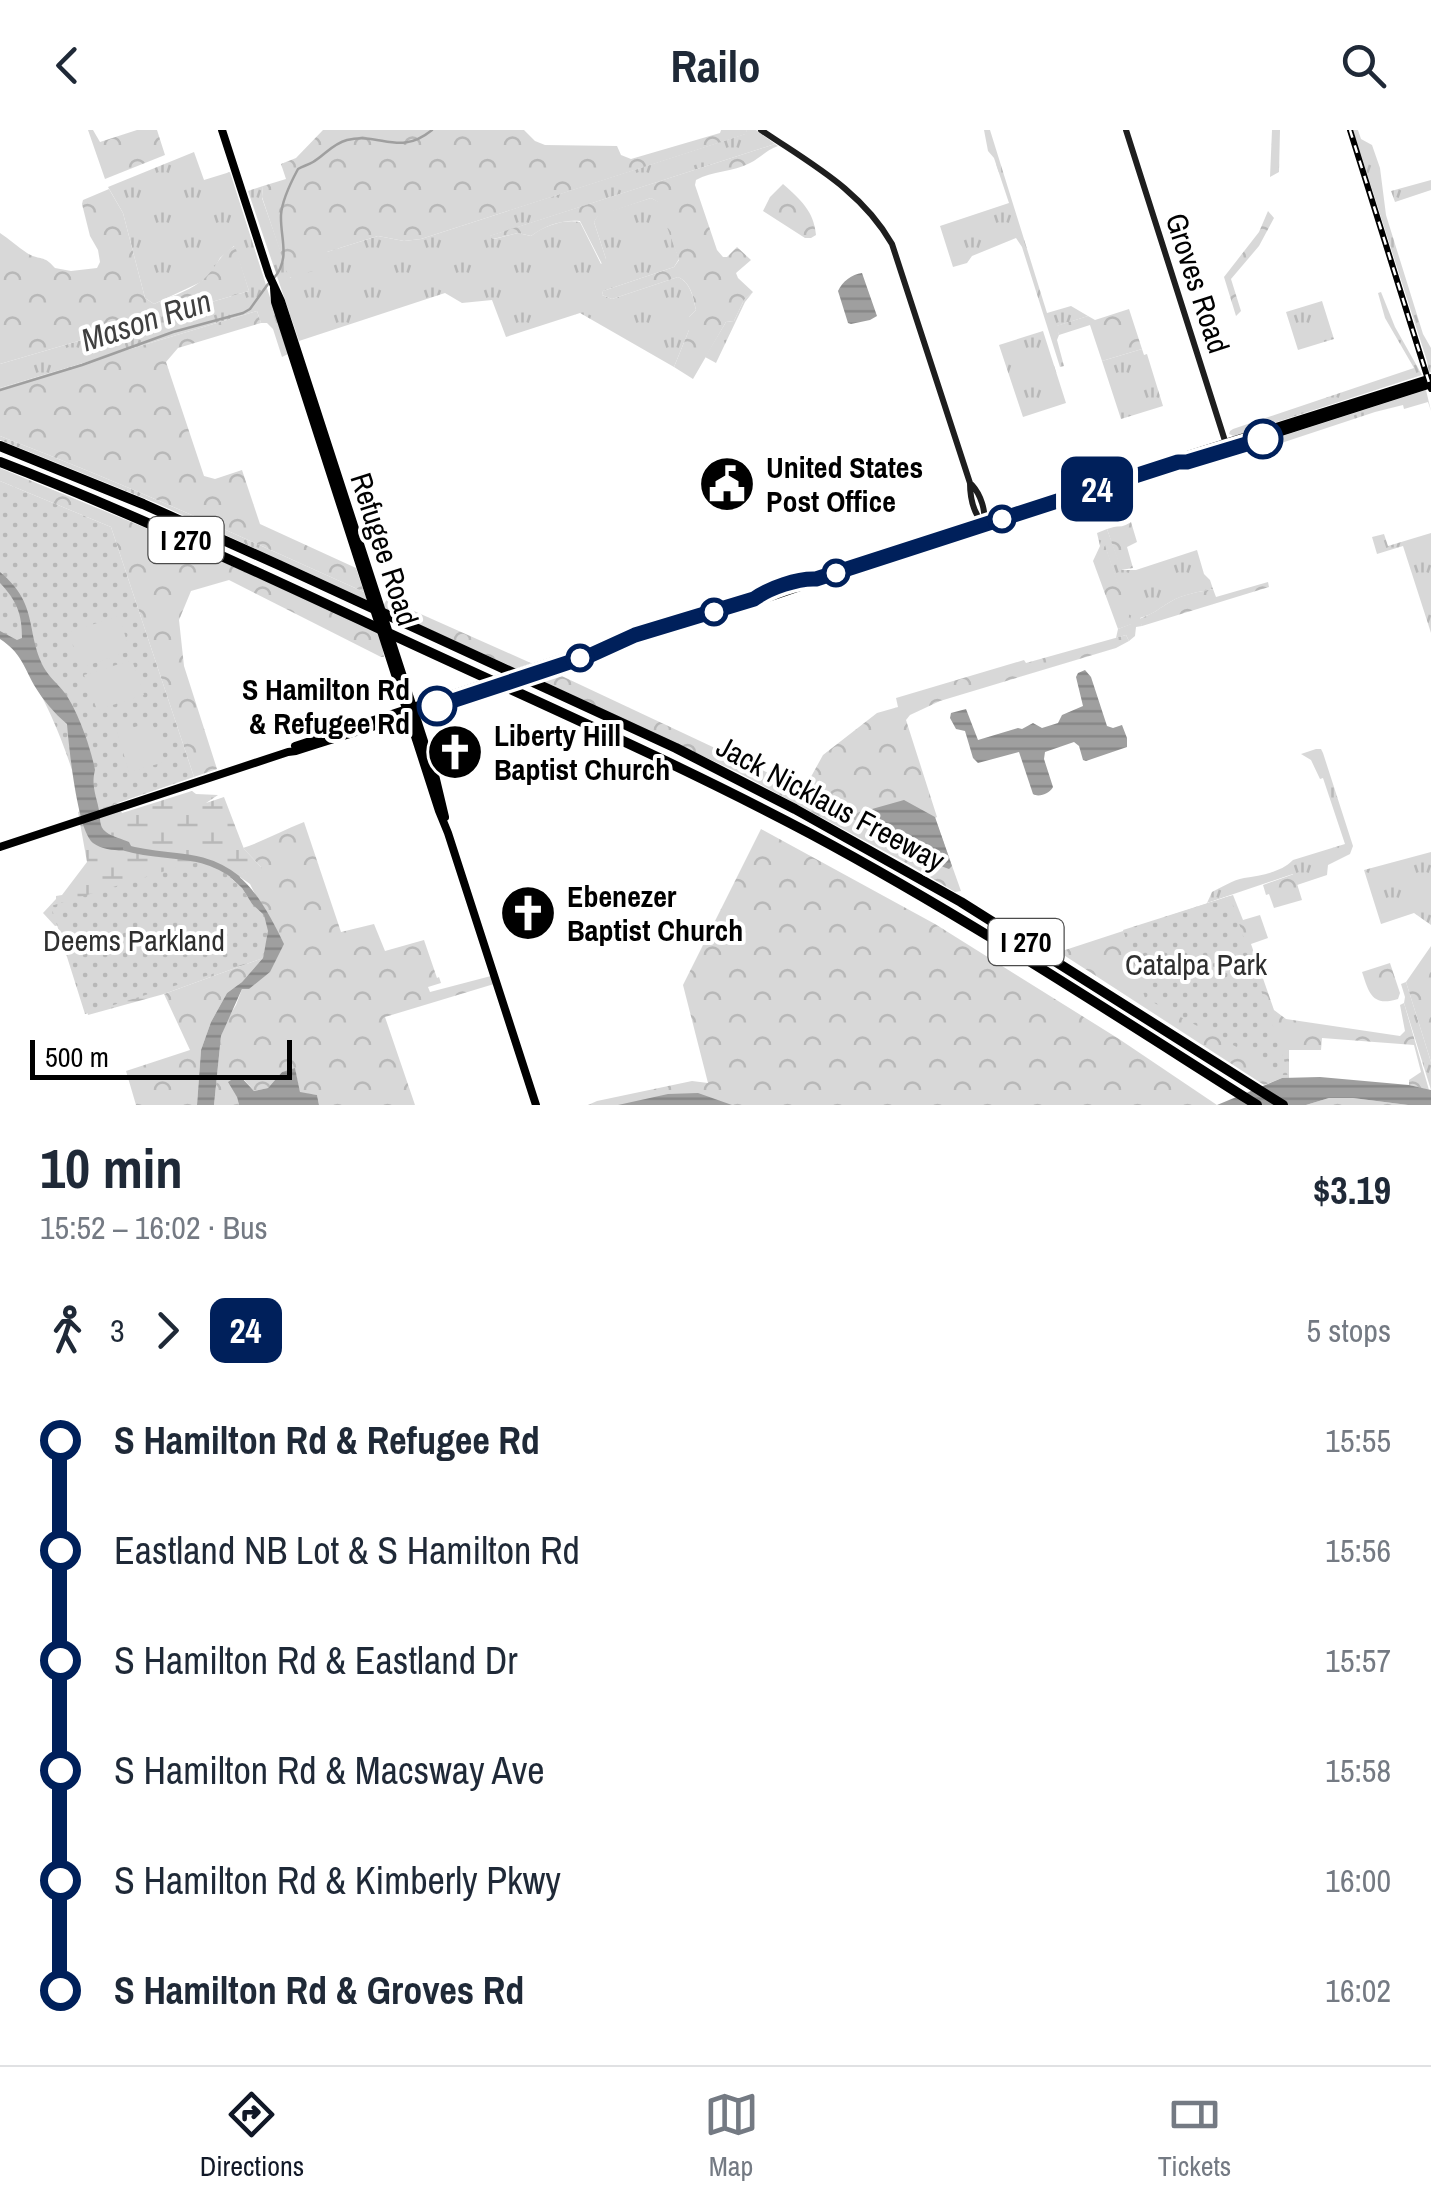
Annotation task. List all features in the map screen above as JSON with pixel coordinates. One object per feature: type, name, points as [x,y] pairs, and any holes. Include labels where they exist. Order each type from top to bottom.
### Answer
[{"type":"highway","name":"Jack Nicklaus Freeway","points":[[0,446],[143,504],[362,603],[676,748],[796,809],[1024,940],[1283,1105]]},
{"type":"highway","name":"Jack Nicklaus Freeway","points":[[0,462],[156,526],[714,784],[864,863],[998,941],[1257,1105]]},
{"type":"main road","name":"Refugee Road","points":[[222,130],[410,711],[435,775],[446,827],[536,1105]]},
{"type":"main road","name":"Refugee Road","points":[[272,284],[311,393],[410,711]]},
{"type":"main road","points":[[0,846],[288,752],[294,746],[591,655],[754,599],[778,595],[813,580],[1178,462],[1184,456],[1431,381]]},
{"type":"main road","points":[[311,393],[324,402]]},
{"type":"street","points":[[760,130],[842,186],[878,220],[898,258],[970,483],[978,491],[986,516],[984,525]]},
{"type":"street","name":"Groves Road","points":[[1126,130],[1226,446]]},
{"type":"green space","points":[[88,130],[93,130],[100,142],[137,130],[157,130],[165,155],[105,179]]},
{"type":"green space","points":[[323,130],[524,130],[545,145],[617,146],[621,155],[631,159],[721,130],[747,130],[746,134],[421,239],[404,241],[378,236],[327,252],[330,266],[289,278],[262,197],[263,186],[286,179],[281,164],[296,158]]},
{"type":"green space","points":[[747,130],[756,130],[775,144],[490,236],[531,236],[554,224],[580,222],[601,264],[606,259],[594,222],[598,215],[651,198],[659,202],[679,259],[674,267],[603,291],[602,295],[612,299],[678,277],[686,283],[696,310],[689,317],[689,330],[674,367],[580,313],[506,337],[492,300],[462,303],[445,293],[299,341],[248,191],[263,186],[262,198],[290,278],[327,252],[378,236],[404,241],[421,239],[745,134]]},
{"type":"green space","points":[[984,130],[990,130],[1047,313],[1071,306],[1088,316],[1057,326],[1064,366],[1060,367],[1016,238],[953,267],[940,226],[1009,203],[988,151]]},
{"type":"green space","points":[[1272,130],[1280,130],[1279,172],[1270,177]]},
{"type":"green space","points":[[1353,130],[1358,130],[1361,139],[1372,145],[1380,168],[1386,215],[1423,334],[1431,348],[1429,373],[1427,361]]},
{"type":"green space","points":[[778,146],[750,163],[696,180],[717,250],[727,257],[737,247],[751,260],[736,273],[753,292],[744,300],[734,321],[726,322],[693,379],[674,367],[689,330],[689,317],[696,310],[686,283],[678,277],[612,299],[602,295],[603,291],[674,267],[679,260],[658,202],[651,198],[598,216],[594,222],[606,267],[580,221],[554,224],[531,236],[489,236]]},
{"type":"green space","points":[[194,152],[204,180],[230,172],[288,354],[282,357],[273,329],[261,323],[257,311],[0,388],[0,364],[249,291],[234,246],[201,282],[154,304],[145,298],[123,213],[108,187]]},
{"type":"green space","points":[[1431,180],[1431,190],[1395,202],[1391,191]]},
{"type":"green space","points":[[783,184],[809,212],[816,235],[811,238],[763,211]]},
{"type":"green space","points":[[109,189],[123,213],[145,298],[154,304],[195,286],[235,246],[249,291],[0,364],[0,233],[55,268],[97,268],[98,250],[82,204],[83,200]]},
{"type":"green space","points":[[1268,211],[1274,218],[1259,246],[1231,279],[1241,311],[1236,316],[1224,277],[1259,232]]},
{"type":"green space","points":[[753,292],[716,363],[705,357],[726,322],[734,321],[744,300]]},
{"type":"green space","points":[[1381,292],[1422,375],[1234,436],[1229,434],[1233,429],[1414,368],[1385,318],[1378,293]]},
{"type":"green space","points":[[1322,301],[1334,339],[1298,350],[1286,312]]},
{"type":"green space","points":[[1129,309],[1142,349],[1102,361],[1090,325],[1059,335],[1056,326],[1088,316],[1095,320]]},
{"type":"green space","points":[[257,311],[261,323],[178,348],[166,362],[204,476],[215,479],[242,470],[260,524],[356,568],[364,592],[0,436],[0,388]]},
{"type":"green space","points":[[1043,331],[1066,403],[1023,417],[999,345]]},
{"type":"green space","points":[[1142,349],[1163,406],[1121,419],[1102,361]]},
{"type":"green space","points":[[1426,390],[1431,411],[1428,402],[1404,409],[1403,405],[1237,455],[1239,450]]},
{"type":"green space","points":[[0,436],[274,551],[364,592],[367,600],[156,503],[0,440]]},
{"type":"green space","points":[[0,468],[170,538],[380,633],[384,657],[229,580],[191,591],[179,620],[184,666],[217,769],[194,777],[111,527],[0,481]]},
{"type":"green space","points":[[0,481],[111,527],[194,777],[85,814],[68,757],[45,702],[17,654],[0,637]]},
{"type":"green space","points":[[1131,522],[1137,542],[1127,547],[1133,568],[1121,570],[1107,529]]},
{"type":"green space","points":[[1107,529],[1122,570],[1136,570],[1197,550],[1213,589],[1180,597],[1140,618],[1142,626],[1136,627],[1135,636],[1129,641],[1126,635],[1116,638],[1118,629],[1131,624],[1105,546],[1100,546],[1097,533]]},
{"type":"green space","points":[[1431,533],[1431,633],[1403,546],[1377,554],[1372,537],[1384,534],[1388,546]]},
{"type":"green space","points":[[1105,545],[1132,624],[1118,629],[1093,561],[1100,546]]},
{"type":"green space","points":[[1268,582],[1269,587],[1142,626],[1139,619],[1185,595],[1213,589],[1216,597]]},
{"type":"green space","points":[[387,599],[533,664],[517,669],[382,608]]},
{"type":"green space","points":[[119,616],[130,651],[80,668],[69,632]]},
{"type":"green space","points":[[1126,635],[1129,641],[1116,648],[940,701],[906,720],[961,891],[955,892],[739,773],[534,677],[551,671],[798,787],[807,784],[823,755],[877,713],[898,707],[896,698]]},
{"type":"green space","points":[[132,660],[144,695],[97,710],[84,675]]},
{"type":"green space","points":[[152,722],[165,762],[129,772],[117,732]]},
{"type":"green space","points":[[1316,749],[1323,753],[1353,846],[1350,854],[1328,865],[1327,875],[1297,885],[1293,874],[1207,903],[1212,892],[1232,882],[1270,873],[1293,860],[1345,844],[1323,778],[1320,779],[1311,760],[1301,754]]},
{"type":"green space","name":"Deems Parkland","points":[[192,791],[218,795],[206,803],[224,797],[244,849],[262,868],[231,877],[263,958],[164,994],[88,1015],[62,925],[55,926],[43,913],[87,862],[78,812],[116,800],[122,813]]},
{"type":"green space","points":[[304,822],[341,932],[374,924],[385,951],[424,940],[441,983],[428,987],[430,992],[491,976],[494,984],[385,1017],[415,1105],[319,1105],[317,1095],[300,1093],[295,1069],[282,1072],[268,1088],[254,1091],[240,1075],[239,1105],[214,1105],[221,1036],[227,1020],[242,989],[270,972],[257,898],[250,884],[237,875],[261,867],[243,848]]},
{"type":"green space","points":[[761,829],[935,924],[1217,1105],[588,1105],[692,1081],[708,1083],[683,985]]},
{"type":"green space","points":[[1431,852],[1431,925],[1414,913],[1381,924],[1364,870]]},
{"type":"green space","name":"Deems Parkland","points":[[204,862],[225,873],[266,914],[268,931],[263,958],[85,1014],[51,906]]},
{"type":"green space","points":[[1294,874],[1302,900],[1274,908],[1263,885]]},
{"type":"green space","name":"Catalpa Park","points":[[1233,895],[1243,920],[1260,915],[1268,938],[1251,944],[1274,1010],[1286,1019],[1400,1036],[1405,1031],[1400,1005],[1404,1003],[1429,1090],[1409,1085],[1409,1080],[1421,1072],[1414,1045],[1322,1038],[1321,1050],[1289,1050],[1289,1078],[1264,1085],[1059,952]]},
{"type":"green space","name":"Catalpa Park","points":[[1230,896],[1289,1075],[1277,1075],[1246,1052],[1145,998],[1123,930]]},
{"type":"green space","points":[[1431,946],[1431,1062],[1406,982]]},
{"type":"green space","points":[[263,958],[227,993],[211,1022],[201,1050],[197,1105],[136,1105],[126,1071],[190,1050],[164,994]]},
{"type":"green space","points":[[1390,963],[1400,993],[1398,999],[1377,1000],[1362,972]]},
{"type":"green space","points":[[1406,982],[1431,1062],[1431,1090],[1404,1003],[1401,984]]},
{"type":"green space","points":[[1329,1098],[1353,1098],[1408,1105],[1306,1105]]},
{"type":"shaded area","points":[[862,273],[877,316],[851,324],[838,291],[848,279]]},
{"type":"shaded area","points":[[0,572],[21,597],[39,658],[67,696],[80,722],[95,770],[102,827],[108,834],[129,842],[133,850],[102,848],[87,835],[75,787],[67,724],[41,696],[17,654],[0,639],[0,631],[17,640],[22,638],[17,608],[0,583]]},
{"type":"shaded area","points":[[1085,670],[1091,677],[1107,726],[1122,725],[1127,747],[1086,761],[1074,742],[1045,752],[1053,787],[1044,794],[1033,794],[1019,752],[978,763],[965,731],[956,729],[950,718],[951,713],[966,709],[978,740],[1033,723],[1042,728],[1058,723],[1062,715],[1083,706],[1076,677]]},
{"type":"shaded area","points":[[904,800],[935,817],[952,866],[949,869],[912,842],[886,832],[877,822],[872,809]]},
{"type":"shaded area","points":[[237,875],[258,897],[284,944],[270,972],[249,989],[242,989],[221,1036],[214,1105],[197,1105],[201,1050],[211,1022],[227,993],[263,958],[268,931],[264,915],[230,877]]},
{"type":"shaded area","points":[[295,1068],[300,1092],[317,1095],[319,1105],[239,1105],[228,1082],[239,1075],[254,1091],[268,1088],[282,1072]]},
{"type":"shaded area","points":[[1320,1077],[1431,1090],[1431,1105],[1329,1098],[1306,1105],[1217,1105],[1282,1078]]},
{"type":"shaded area","points":[[698,1093],[732,1105],[618,1105],[668,1094]]},
{"type":"waterway","name":"Mason Run","points":[[274,278],[283,255],[282,209],[298,169],[347,140],[410,142],[432,130]]},
{"type":"waterway","name":"Mason Run","points":[[0,390],[173,332],[243,313],[268,284]]},
{"type":"waterway","points":[[126,848],[196,859],[237,878]]},
{"type":"railway","points":[[1350,130],[1431,389]]},
{"type":"bus line","name":"24","points":[[437,706],[807,578],[813,580],[1178,462],[1263,439]]},
{"type":"place","name":"United States Post Office","points":[[727,484]]},
{"type":"place","name":"S Hamilton Rd & Refugee Rd","points":[[437,706]]},
{"type":"place","name":"Liberty Hill Baptist Church","points":[[455,752]]},
{"type":"place","name":"Ebenezer Baptist Church","points":[[528,913]]}]
